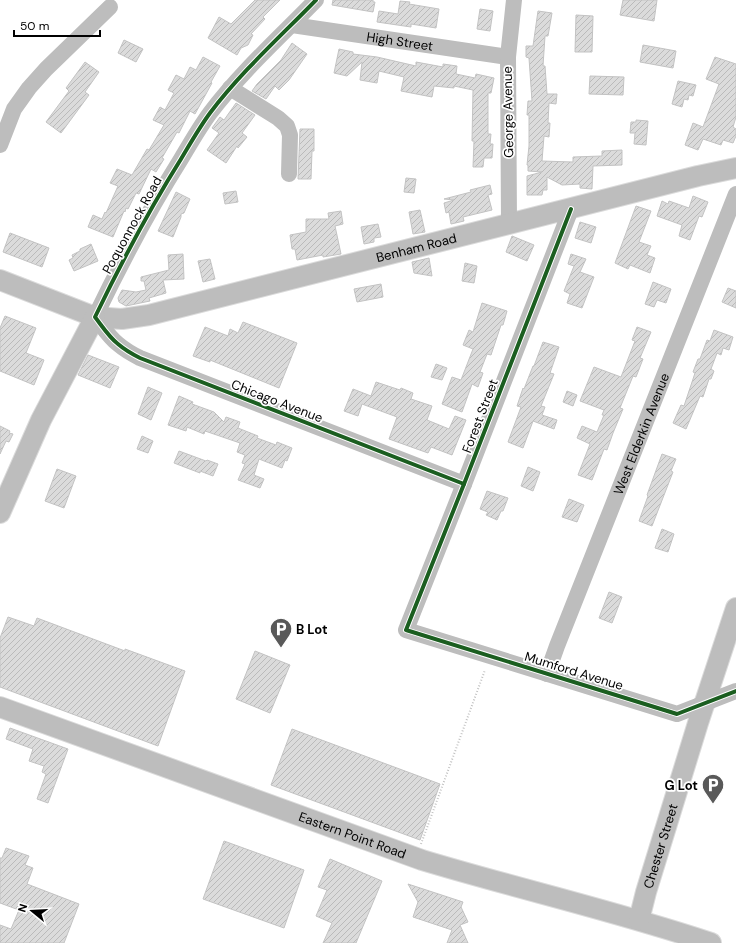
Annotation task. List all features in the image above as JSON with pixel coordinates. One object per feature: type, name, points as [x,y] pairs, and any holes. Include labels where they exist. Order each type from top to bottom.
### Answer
[{"type":"main road","name":"Benham Road","points":[[0,280],[95,317],[122,319],[149,315],[698,176],[736,168]]},
{"type":"main road","name":"Poquonnock Road","points":[[0,512],[4,492],[95,317]]},
{"type":"main road","name":"Chester Street","points":[[639,920],[646,892],[736,608]]},
{"type":"main road","name":"Eastern Point Road","points":[[0,707],[422,860],[639,920],[711,943]]},
{"type":"street","name":"Poquonnock Road","points":[[95,317],[157,198],[209,114],[250,66],[316,0]]},
{"type":"street","name":"George Avenue","points":[[509,224],[508,57],[514,0]]},
{"type":"street","points":[[0,145],[14,109],[29,88],[46,69],[110,7]]},
{"type":"street","name":"High Street","points":[[292,25],[508,57]]},
{"type":"street","points":[[230,88],[278,118],[287,126],[290,135],[289,174]]},
{"type":"street","name":"West Elderkin Avenue","points":[[547,674],[736,194]]},
{"type":"street","name":"Forest Street","points":[[406,630],[571,209]]},
{"type":"street","name":"Chicago Avenue","points":[[95,317],[118,345],[140,358],[464,484]]},
{"type":"street","name":"Mumford Avenue","points":[[406,630],[677,714],[736,692]]},
{"type":"path","points":[[421,845],[485,670]]},
{"type":"building","points":[[255,0],[280,0],[263,17],[265,19],[251,34],[253,35],[248,45],[241,48],[237,55],[208,38],[219,17],[231,24]]},
{"type":"building","points":[[333,0],[373,0],[373,2],[375,2],[373,12],[332,5]]},
{"type":"building","points":[[623,0],[657,0],[654,21],[620,15]]},
{"type":"building","points":[[400,1],[439,9],[436,28],[411,24],[411,27],[377,22],[379,11],[398,14]]},
{"type":"building","points":[[480,9],[493,11],[490,31],[477,29]]},
{"type":"building","points":[[538,11],[552,13],[548,36],[545,36],[543,66],[545,66],[547,94],[557,94],[556,104],[549,103],[549,137],[544,136],[542,161],[573,162],[573,157],[602,156],[602,151],[622,150],[622,165],[593,166],[592,189],[580,188],[580,184],[562,185],[547,177],[547,190],[543,190],[542,195],[527,195],[527,176],[542,172],[528,171],[527,165],[529,146],[529,115],[527,115],[528,101],[532,101],[529,58],[526,57],[526,46],[533,46]]},
{"type":"building","points":[[576,15],[593,16],[592,52],[575,52]]},
{"type":"building","points":[[124,40],[143,49],[136,62],[118,53]]},
{"type":"building","points":[[292,43],[307,54],[289,80],[279,90],[275,86],[266,99],[252,91],[281,60]]},
{"type":"building","points":[[643,45],[676,51],[673,68],[640,62]]},
{"type":"building","points":[[339,49],[353,52],[353,54],[377,57],[416,66],[416,62],[443,67],[443,64],[457,66],[456,74],[475,78],[476,74],[494,78],[491,93],[488,93],[488,134],[491,134],[490,144],[493,144],[492,158],[484,158],[483,167],[473,167],[473,90],[454,86],[454,88],[434,86],[432,97],[401,91],[404,77],[379,71],[377,83],[360,80],[362,62],[347,76],[334,73]]},
{"type":"building","points":[[203,57],[220,66],[211,82],[212,83],[195,114],[190,111],[179,133],[177,132],[162,158],[164,159],[156,172],[151,169],[139,194],[136,193],[128,209],[126,208],[125,212],[124,211],[113,237],[88,227],[93,215],[102,219],[105,212],[106,213],[118,186],[110,183],[117,169],[132,175],[147,149],[149,150],[164,125],[153,120],[160,107],[165,110],[174,93],[168,90],[176,75],[184,79],[190,67],[196,70]]},
{"type":"building","points":[[715,57],[736,64],[736,117],[733,127],[736,129],[736,136],[733,143],[723,140],[721,145],[703,139],[698,150],[685,145],[693,123],[703,127],[719,84],[706,79]]},
{"type":"building","points":[[85,62],[99,72],[85,92],[89,95],[61,133],[46,122],[69,91],[66,88]]},
{"type":"building","points":[[590,76],[624,77],[623,95],[589,94]]},
{"type":"building","points":[[678,81],[696,85],[693,96],[689,95],[688,100],[684,99],[682,107],[672,104]]},
{"type":"building","points":[[236,103],[255,115],[242,133],[247,137],[238,148],[237,146],[226,163],[207,150],[219,133],[212,128],[220,117],[224,120]]},
{"type":"building","points":[[636,120],[648,121],[646,145],[634,144],[635,133],[630,133],[631,122],[636,122]]},
{"type":"building","points":[[300,129],[314,129],[314,151],[312,151],[311,179],[298,179]]},
{"type":"building","points":[[406,178],[416,179],[414,193],[404,192]]},
{"type":"building","points":[[490,185],[492,194],[488,195],[492,210],[463,217],[464,221],[451,224],[449,212],[446,213],[444,203],[454,200],[444,199]]},
{"type":"building","points":[[236,191],[238,202],[225,204],[223,193]]},
{"type":"building","points":[[176,192],[190,199],[184,213],[181,214],[173,237],[158,231]]},
{"type":"building","points":[[693,196],[708,202],[702,217],[699,216],[690,240],[679,236],[682,225],[657,216],[662,201],[668,204],[669,201],[689,208]]},
{"type":"building","points":[[636,206],[651,211],[639,242],[651,246],[647,255],[655,258],[650,273],[630,265],[628,269],[615,263]]},
{"type":"building","points":[[420,210],[425,232],[413,234],[409,212]]},
{"type":"building","points":[[341,211],[343,224],[335,226],[341,254],[323,257],[323,255],[297,260],[295,249],[292,249],[290,235],[306,232],[306,219],[329,219],[328,213]]},
{"type":"building","points":[[580,222],[596,227],[591,243],[575,238]]},
{"type":"building","points":[[378,224],[381,237],[374,238],[374,242],[364,244],[361,227]]},
{"type":"building","points":[[10,233],[49,248],[42,267],[3,252]]},
{"type":"building","points":[[512,236],[534,245],[527,261],[506,252]]},
{"type":"building","points":[[91,244],[98,261],[74,271],[69,260],[73,258],[72,255]]},
{"type":"building","points":[[183,254],[184,279],[163,280],[166,293],[149,298],[150,301],[126,306],[119,302],[118,298],[122,290],[136,292],[146,290],[144,281],[141,281],[141,277],[169,270],[168,255]]},
{"type":"building","points":[[571,254],[586,259],[580,272],[594,277],[582,308],[567,303],[570,294],[564,291],[574,266],[568,264]]},
{"type":"building","points":[[429,258],[432,276],[414,273],[412,262]]},
{"type":"building","points":[[210,259],[215,279],[203,282],[198,261]]},
{"type":"building","points":[[465,263],[477,266],[474,283],[462,281]]},
{"type":"building","points":[[653,282],[671,289],[666,303],[657,300],[654,307],[645,304]]},
{"type":"building","points":[[381,284],[383,297],[357,302],[354,289]]},
{"type":"building","points":[[728,288],[736,291],[736,308],[722,302]]},
{"type":"building","points":[[482,303],[507,311],[491,355],[487,354],[480,372],[483,373],[478,387],[472,384],[462,412],[442,404],[452,377],[461,380],[473,349],[463,345],[469,330],[473,332]]},
{"type":"building","points":[[5,316],[36,328],[26,353],[44,360],[34,385],[0,371],[0,328]]},
{"type":"building","points":[[243,322],[297,343],[279,388],[210,360],[210,362],[193,356],[205,327],[228,336],[230,329],[238,333]]},
{"type":"building","points":[[637,327],[651,332],[640,358],[643,359],[636,377],[633,376],[620,408],[623,409],[607,450],[604,449],[592,480],[578,475],[590,444],[577,438],[582,426],[597,432],[604,415],[602,415],[604,410],[580,401],[594,367],[621,377],[635,341],[632,340]]},
{"type":"building","points":[[714,330],[733,337],[729,350],[723,348],[721,355],[717,353],[711,369],[714,371],[711,379],[709,379],[703,397],[700,396],[686,429],[673,423],[681,405],[684,406],[698,359],[700,359],[707,340],[710,341]]},
{"type":"building","points":[[543,342],[559,347],[550,373],[554,374],[541,406],[545,407],[542,415],[557,420],[554,429],[533,421],[523,448],[508,442],[521,407],[517,406],[523,388],[524,389]]},
{"type":"building","points":[[88,355],[119,367],[110,388],[78,375]]},
{"type":"building","points":[[436,364],[447,368],[442,380],[431,377]]},
{"type":"building","points":[[376,382],[400,390],[401,388],[413,393],[411,399],[432,406],[427,420],[449,429],[455,416],[466,420],[452,455],[431,447],[428,453],[389,439],[397,417],[362,404],[358,416],[344,411],[353,389],[371,396]]},
{"type":"building","points":[[148,387],[162,393],[151,420],[138,414]]},
{"type":"building","points":[[567,391],[577,395],[573,406],[563,402]]},
{"type":"building","points":[[179,396],[193,402],[192,404],[214,412],[224,422],[226,417],[240,422],[238,428],[258,436],[257,438],[276,445],[277,442],[292,448],[287,461],[285,460],[282,468],[259,459],[254,475],[264,479],[260,488],[238,480],[245,464],[242,463],[245,455],[237,452],[240,443],[205,431],[204,434],[187,427],[186,431],[168,425]]},
{"type":"building","points":[[0,426],[10,431],[9,433],[13,434],[9,442],[6,441],[0,454]]},
{"type":"building","points":[[142,436],[153,441],[148,453],[137,449]]},
{"type":"building","points":[[179,451],[218,464],[213,476],[200,471],[200,473],[174,463]]},
{"type":"building","points":[[662,454],[676,459],[671,471],[673,472],[652,526],[639,521]]},
{"type":"building","points":[[528,467],[540,472],[533,491],[521,486]]},
{"type":"building","points":[[57,469],[76,476],[64,508],[45,501]]},
{"type":"building","points":[[487,491],[508,498],[503,511],[501,511],[497,520],[486,515],[488,512],[480,509]]},
{"type":"building","points":[[569,499],[584,505],[577,522],[562,517]]},
{"type":"building","points":[[662,529],[674,534],[668,552],[655,548]]},
{"type":"building","points":[[609,592],[622,597],[612,623],[599,618]]},
{"type":"building","points":[[8,617],[34,626],[37,618],[125,651],[125,649],[185,671],[158,746],[0,687],[0,638]]},
{"type":"building","points":[[255,651],[290,665],[270,713],[236,699]]},
{"type":"building","points":[[10,728],[68,749],[48,803],[37,799],[46,774],[42,772],[44,766],[29,761],[33,749],[6,739]]},
{"type":"building","points":[[292,729],[440,784],[420,840],[271,785]]},
{"type":"building","points":[[224,841],[304,870],[284,928],[203,899]]},
{"type":"building","points":[[6,848],[29,856],[25,865],[33,868],[27,884],[79,904],[64,943],[0,943],[0,925],[11,929],[19,910],[0,903],[0,858],[2,858]]},
{"type":"building","points":[[330,859],[382,881],[356,943],[323,943],[332,923],[316,916],[327,890],[318,887]]},
{"type":"building","points":[[408,884],[463,902],[461,907],[468,922],[460,925],[468,943],[447,943],[452,930],[413,917],[418,902]]},
{"type":"cycle path","points":[[316,0],[235,83],[206,119],[169,178],[147,217],[95,317],[115,341],[126,350],[140,358],[464,484]]},
{"type":"cycle path","points":[[571,209],[406,630],[677,714],[736,691]]},
{"type":"place","name":"B Lot","points":[[281,648]]},
{"type":"place","name":"G Lot","points":[[713,804]]}]
